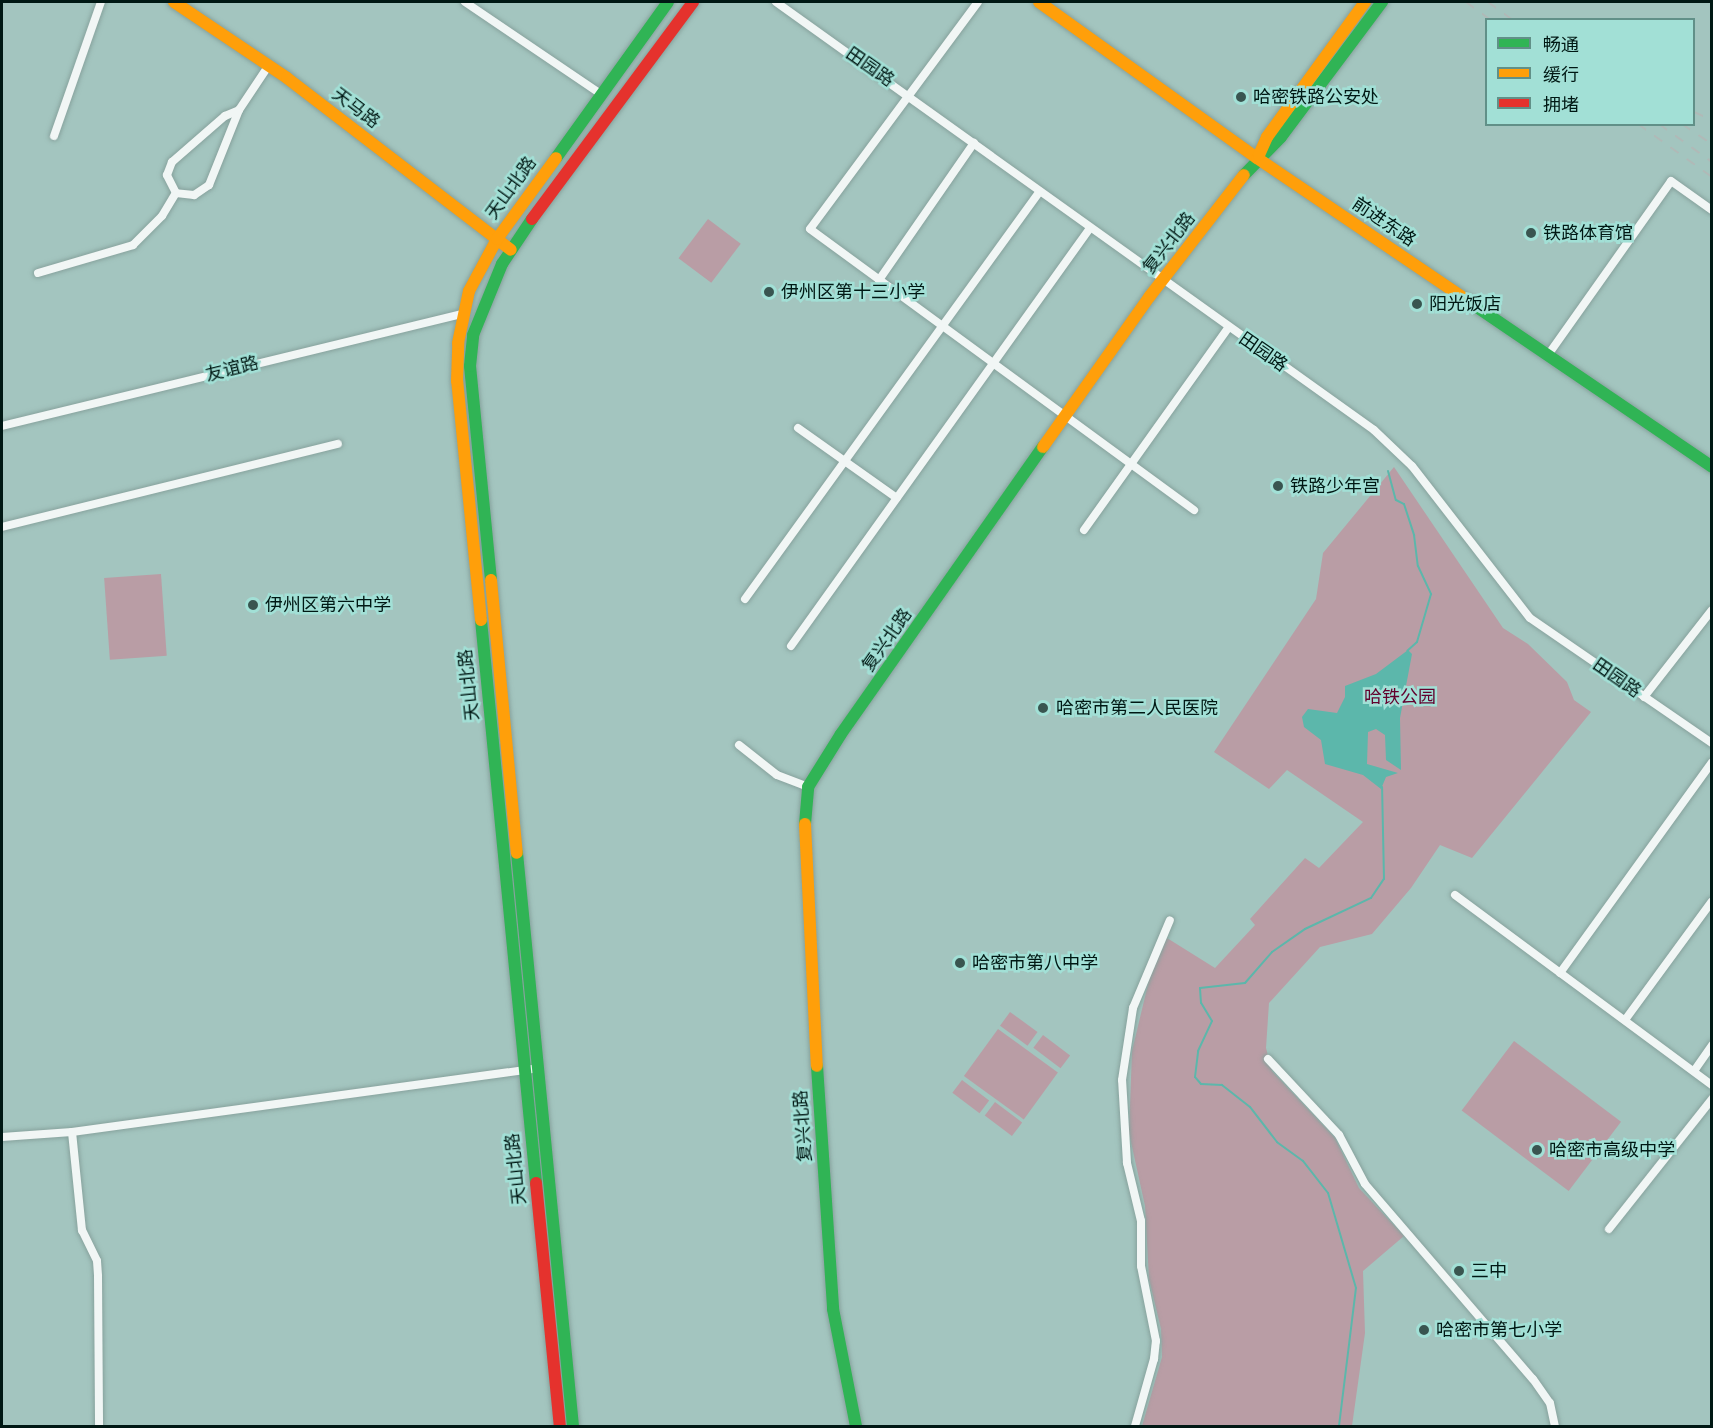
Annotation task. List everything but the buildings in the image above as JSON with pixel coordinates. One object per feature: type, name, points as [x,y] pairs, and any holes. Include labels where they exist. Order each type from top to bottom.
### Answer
[{"type":"main road","name":"天马路","points":[[174,2],[269,65],[512,250]]},
{"type":"main road","name":"天山北路","points":[[560,1426],[531,1069],[457,381],[463,314],[470,291],[497,239],[668,2]]},
{"type":"main road","points":[[573,1426],[531,1069],[470,366],[473,335],[483,303],[512,250],[558,181],[693,2]]},
{"type":"main road","name":"前进东路","points":[[1039,2],[1257,158],[1712,467]]},
{"type":"main road","points":[[1257,158],[1267,137],[1365,2]]},
{"type":"main road","name":"复兴北路","points":[[856,1426],[832,1309],[811,970],[806,814],[808,787],[842,734],[1162,281],[1257,158],[1281,137],[1382,2]]},
{"type":"street","points":[[54,136],[101,2]]},
{"type":"street","points":[[465,2],[601,94]]},
{"type":"street","name":"田园路","points":[[776,2],[908,94],[1162,281],[1384,438],[1412,466],[1530,618],[1712,743]]},
{"type":"street","points":[[978,2],[810,229],[1194,510]]},
{"type":"street","points":[[239,110],[225,116],[172,162],[168,182],[176,193],[194,195],[209,185],[239,110],[269,65]]},
{"type":"street","points":[[879,280],[974,142]]},
{"type":"street","points":[[1548,355],[1671,181],[1712,210]]},
{"type":"street","points":[[745,599],[1040,191]]},
{"type":"street","points":[[38,273],[133,245],[162,216],[176,193]]},
{"type":"street","points":[[791,646],[1090,228]]},
{"type":"street","name":"友谊路","points":[[2,426],[463,314]]},
{"type":"street","points":[[1084,530],[1228,327]]},
{"type":"street","points":[[798,428],[897,498]]},
{"type":"street","points":[[2,527],[339,444]]},
{"type":"street","points":[[1644,697],[1712,610]]},
{"type":"street","points":[[739,745],[777,775],[808,787]]},
{"type":"street","points":[[1560,973],[1712,762]]},
{"type":"street","points":[[1455,895],[1712,1085]]},
{"type":"street","points":[[1625,1020],[1712,901]]},
{"type":"street","points":[[1135,1426],[1156,1341],[1141,1266],[1141,1221],[1127,1163],[1122,1080],[1133,1008],[1170,921]]},
{"type":"street","points":[[1694,1071],[1712,1045]]},
{"type":"street","points":[[1268,1059],[1339,1135],[1365,1184],[1533,1379],[1550,1403],[1555,1426]]},
{"type":"street","points":[[2,1137],[72,1132],[531,1069]]},
{"type":"street","points":[[1609,1229],[1712,1099]]},
{"type":"street","points":[[72,1132],[71,1151],[82,1230],[97,1261],[99,1426]]},
{"type":"green space","points":[[708,219],[741,244],[711,283],[679,258]]},
{"type":"green space","name":"哈铁公园","points":[[1394,467],[1503,628],[1528,644],[1567,682],[1574,700],[1591,712],[1472,858],[1440,845],[1411,888],[1372,934],[1320,947],[1269,1003],[1266,1048],[1272,1071],[1335,1138],[1359,1188],[1404,1236],[1363,1271],[1365,1333],[1352,1426],[1142,1426],[1162,1357],[1161,1329],[1149,1279],[1145,1206],[1129,1133],[1132,1051],[1149,980],[1167,938],[1215,968],[1255,925],[1250,919],[1305,858],[1319,868],[1363,822],[1287,770],[1269,789],[1214,752],[1316,599],[1323,553]]},
{"type":"green space","points":[[161,574],[167,656],[110,660],[104,578]]},
{"type":"green space","points":[[1010,1012],[1038,1032],[1028,1046],[1000,1026]]},
{"type":"green space","points":[[998,1029],[1058,1072],[1024,1119],[964,1076]]},
{"type":"green space","points":[[1043,1035],[1070,1055],[1061,1068],[1033,1048]]},
{"type":"green space","points":[[1514,1041],[1621,1122],[1569,1191],[1462,1110]]},
{"type":"green space","points":[[962,1080],[989,1100],[980,1113],[952,1093]]},
{"type":"green space","points":[[995,1102],[1022,1122],[1012,1136],[985,1116]]},
{"type":"shaded area","points":[[1408,650],[1412,654],[1400,718],[1401,770],[1386,760],[1385,735],[1376,729],[1368,732],[1367,764],[1398,773],[1386,777],[1381,789],[1363,775],[1325,764],[1321,740],[1304,727],[1302,717],[1308,709],[1337,713],[1345,697],[1345,686],[1376,674]]},
{"type":"waterway","points":[[1388,471],[1396,500],[1404,504],[1414,535],[1418,566],[1431,594],[1417,642],[1407,651]]},
{"type":"waterway","points":[[1339,1426],[1356,1288],[1328,1193],[1303,1161],[1277,1142],[1250,1107],[1222,1085],[1201,1084],[1195,1077],[1198,1051],[1212,1021],[1201,1003],[1200,988],[1245,983],[1272,952],[1305,929],[1371,898],[1384,879],[1382,787]]},
{"type":"railway","points":[[1466,2],[1488,18]]},
{"type":"railway","points":[[1488,2],[1510,18]]},
{"type":"railway","points":[[1695,112],[1712,120]]},
{"type":"railway","points":[[1641,126],[1712,177]]},
{"type":"railway","points":[[1662,126],[1712,162]]},
{"type":"railway","points":[[1685,126],[1712,144]]},
{"type":"traffic: fast","points":[[556,158],[668,2]]},
{"type":"traffic: fast","points":[[1244,175],[1281,137],[1382,2]]},
{"type":"traffic: fast","points":[[491,580],[470,366],[473,335],[502,264],[532,219]]},
{"type":"traffic: fast","points":[[1468,301],[1712,467]]},
{"type":"traffic: fast","points":[[805,824],[808,787],[841,734],[1043,447]]},
{"type":"traffic: fast","points":[[481,620],[536,1183]]},
{"type":"traffic: fast","points":[[517,853],[573,1426]]},
{"type":"traffic: fast","points":[[817,1066],[833,1309],[856,1426]]},
{"type":"traffic: slow","points":[[174,2],[287,78],[511,250]]},
{"type":"traffic: slow","points":[[1039,2],[1257,158],[1468,301]]},
{"type":"traffic: slow","points":[[1259,155],[1267,137],[1365,2]]},
{"type":"traffic: slow","points":[[481,620],[457,381],[458,343],[469,291],[497,239],[556,158]]},
{"type":"traffic: slow","points":[[1043,447],[1150,296],[1244,175]]},
{"type":"traffic: slow","points":[[491,580],[517,853]]},
{"type":"traffic: slow","points":[[805,824],[817,1066]]},
{"type":"traffic: jam","points":[[532,219],[693,2]]},
{"type":"traffic: jam","points":[[536,1183],[560,1426]]},
{"type":"place","name":"哈密铁路公安处","points":[[1241,97]]},
{"type":"place","name":"铁路体育馆","points":[[1531,233]]},
{"type":"place","name":"伊州区第十三小学","points":[[769,292]]},
{"type":"place","name":"阳光饭店","points":[[1417,304]]},
{"type":"place","name":"铁路少年宫","points":[[1278,486]]},
{"type":"place","name":"伊州区第六中学","points":[[253,605]]},
{"type":"place","name":"哈密市第二人民医院","points":[[1043,708]]},
{"type":"place","name":"哈密市第八中学","points":[[960,963]]},
{"type":"place","name":"哈密市高级中学","points":[[1537,1150]]},
{"type":"place","name":"三中","points":[[1459,1271]]},
{"type":"place","name":"哈密市第七小学","points":[[1424,1330]]}]
